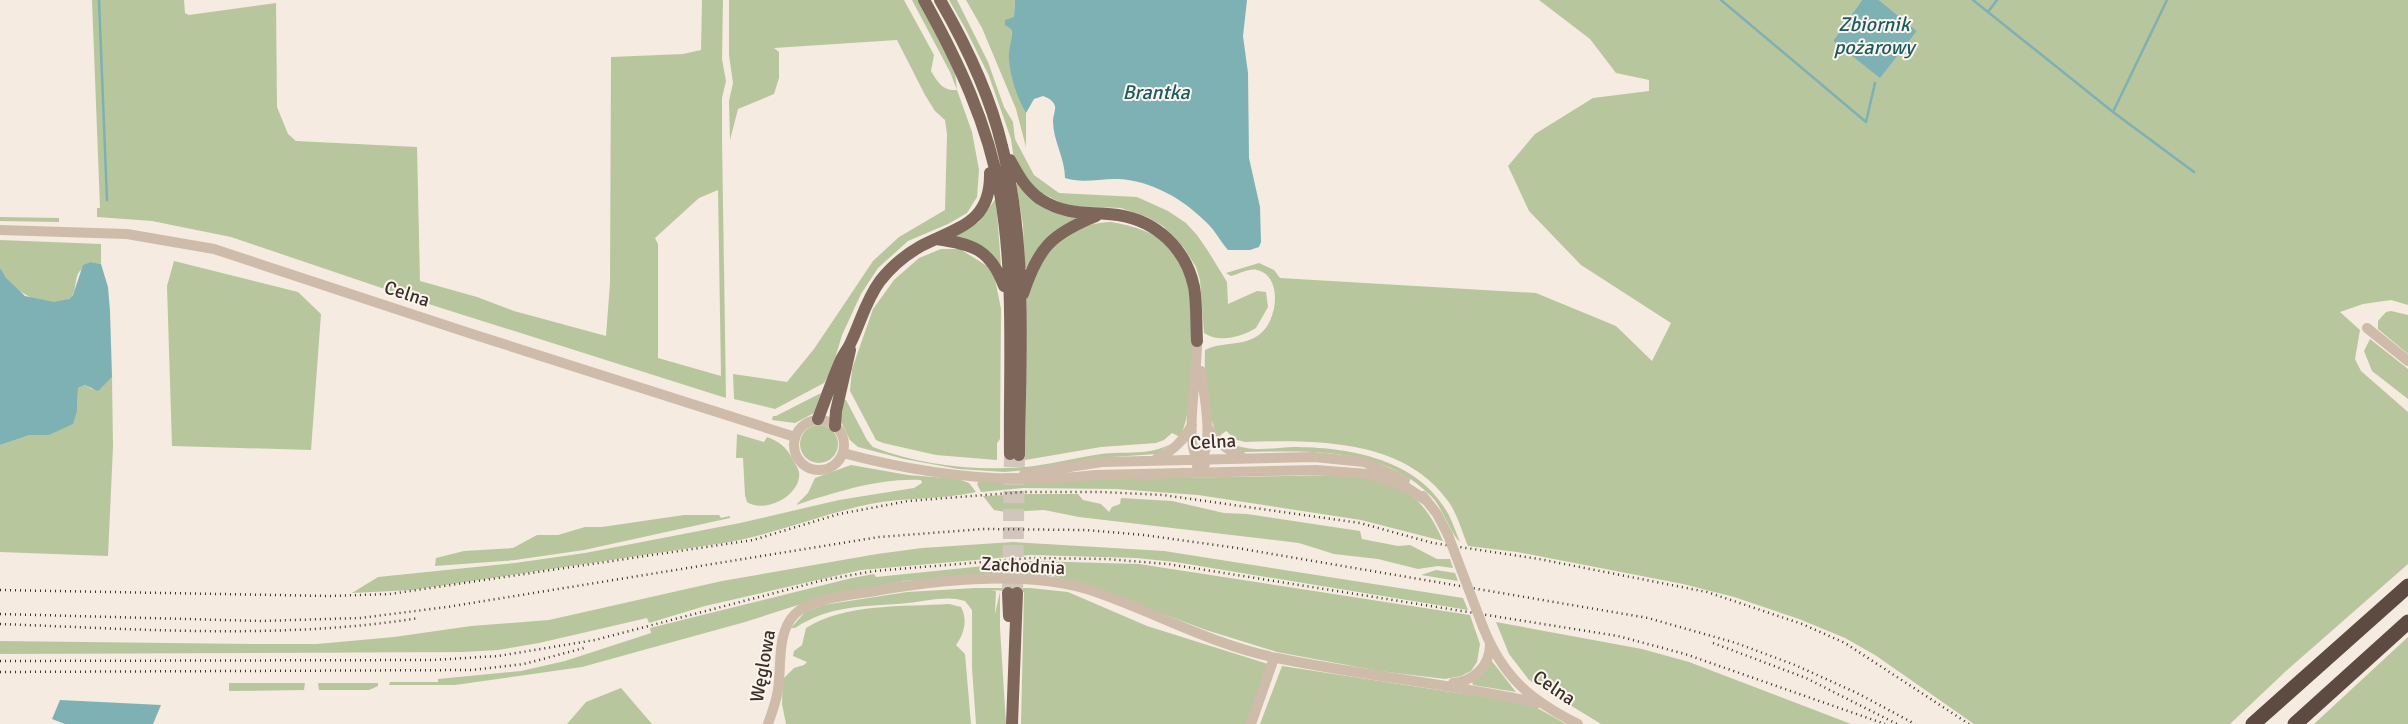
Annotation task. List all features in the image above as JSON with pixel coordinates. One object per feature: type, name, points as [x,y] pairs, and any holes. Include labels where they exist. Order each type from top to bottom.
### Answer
[{"type":"highway","points":[[2253,724],[2408,586]]},
{"type":"highway","points":[[2294,724],[2408,622]]},
{"type":"main road","points":[[924,0],[950,47],[970,91],[989,145],[1000,193],[1015,301]]},
{"type":"main road","points":[[940,0],[959,32],[973,63],[1002,144],[1015,211],[1014,454]]},
{"type":"main road","points":[[1002,144],[1023,182],[1040,198],[1056,207],[1098,215],[1116,215],[1137,220],[1153,227],[1174,246],[1185,261],[1194,288],[1197,345]]},
{"type":"main road","points":[[818,419],[840,360],[851,342],[863,309],[884,276],[908,254],[962,227],[983,209],[991,188],[989,145]]},
{"type":"main road","points":[[1015,301],[1032,268],[1053,239],[1069,227],[1098,215]]},
{"type":"main road","points":[[936,239],[971,245],[991,260],[1015,301]]},
{"type":"main road","points":[[836,426],[836,411],[848,363],[851,342]]},
{"type":"main road","points":[[1012,593],[1012,720]]},
{"type":"street","name":"Celna","points":[[0,230],[127,234],[173,240],[231,253],[469,333],[795,437]]},
{"type":"street","points":[[2367,328],[2408,361]]},
{"type":"street","points":[[1197,345],[1192,425],[1196,456],[1214,469],[1229,472]]},
{"type":"street","points":[[1178,474],[1195,467],[1201,461],[1206,448],[1208,428],[1197,345]]},
{"type":"street","points":[[818,419],[836,426],[844,441],[843,453],[830,468],[812,470],[805,467],[797,458],[793,446],[795,437],[805,423],[818,419]]},
{"type":"street","points":[[1153,460],[1168,454],[1179,444],[1192,425]]},
{"type":"street","points":[[1208,428],[1219,443],[1229,451],[1247,458]]},
{"type":"street","name":"Celna","points":[[843,453],[908,469],[989,478],[1065,479],[1096,475],[1316,470],[1368,474],[1406,487],[1427,501]]},
{"type":"street","name":"Celna","points":[[989,478],[1102,462],[1201,461],[1314,456],[1364,462],[1405,480],[1427,501],[1440,518],[1448,535],[1490,643],[1504,668],[1538,703],[1578,724]]},
{"type":"street","name":"Zachodnia","points":[[793,615],[809,605],[827,600],[916,584],[964,580],[1049,582],[1090,591],[1222,642],[1274,658],[1434,684]]},
{"type":"street","name":"Węglowa","points":[[768,724],[778,690],[780,650],[793,615]]},
{"type":"street","points":[[1434,684],[1463,682],[1474,676],[1490,655],[1490,643]]},
{"type":"street","points":[[1251,724],[1274,658]]},
{"type":"street","points":[[1434,684],[1538,703]]},
{"type":"green space","points":[[92,0],[184,0],[185,13],[189,15],[276,3],[277,107],[288,134],[296,141],[417,147],[420,281],[477,297],[514,311],[606,336],[610,283],[611,57],[683,54],[701,50],[702,0],[723,0],[722,59],[726,81],[722,98],[722,139],[726,398],[438,307],[231,237],[152,221],[97,217],[97,208],[100,208]],"holes":[[[718,190],[721,376],[658,358],[658,244],[655,238],[699,198]]]},
{"type":"green space","points":[[729,0],[904,0],[934,55],[931,71],[938,82],[944,87],[957,90],[972,132],[979,170],[977,197],[967,213],[948,224],[908,241],[878,268],[861,294],[842,335],[831,372],[824,383],[775,409],[734,399],[733,374],[787,382],[814,349],[873,261],[899,237],[945,210],[947,134],[945,120],[935,111],[925,95],[897,40],[774,48],[779,52],[779,78],[774,94],[738,109],[730,140],[729,101],[733,83],[729,55]]},
{"type":"green space","points":[[912,0],[919,0],[955,72],[957,90],[950,72]]},
{"type":"green space","points":[[949,0],[957,0],[988,62],[1004,107],[1013,122],[1015,139],[1034,175],[1059,193],[1137,197],[1168,211],[1186,223],[1197,235],[1227,282],[1228,304],[1257,291],[1266,292],[1268,307],[1256,328],[1230,338],[1216,338],[1204,333],[1200,280],[1196,267],[1184,248],[1163,226],[1147,217],[1121,208],[1068,206],[1037,191],[1014,160],[1011,139],[989,76]]},
{"type":"green space","points":[[966,0],[1015,0],[1014,18],[1005,24],[1011,29],[1012,41],[1009,52],[1019,98],[1026,113],[1026,147],[1016,109],[982,28]]},
{"type":"green space","points":[[1539,0],[1862,0],[1833,41],[1880,77],[1917,31],[1879,0],[2408,0],[2408,305],[2391,300],[2363,304],[2340,312],[2360,330],[2355,359],[2361,371],[2408,412],[2408,564],[2286,671],[2230,724],[1974,724],[1875,655],[1845,638],[1799,619],[1734,597],[1683,584],[1517,552],[1468,546],[1451,506],[1429,480],[1407,465],[1382,454],[1355,447],[1327,443],[1245,442],[1237,440],[1226,431],[1218,437],[1211,416],[1207,394],[1205,350],[1254,338],[1260,334],[1271,319],[1275,299],[1274,289],[1271,281],[1265,274],[1257,270],[1248,270],[1231,276],[1226,273],[1259,263],[1274,270],[1280,278],[1536,293],[1616,326],[1652,361],[1671,323],[1581,265],[1529,211],[1508,166],[1535,134],[1593,98],[1649,91],[1649,80],[1616,73],[1590,39]]},
{"type":"green space","points":[[1019,183],[1076,217],[1076,219],[1047,238],[1027,268],[1025,268],[1023,225],[1016,184]]},
{"type":"green space","points":[[996,198],[1001,266],[980,245],[951,237],[979,222]]},
{"type":"green space","points":[[0,217],[59,218],[59,222],[0,221]]},
{"type":"green space","points":[[1111,222],[1135,228],[1157,237],[1173,251],[1185,274],[1191,313],[1192,359],[1189,404],[1180,437],[1172,433],[1164,440],[1156,443],[1101,447],[1025,460],[1027,298],[1031,282],[1045,254],[1055,243],[1079,228]]},
{"type":"green space","points":[[0,240],[101,244],[101,264],[91,262],[79,272],[76,278],[74,293],[70,298],[61,302],[51,303],[40,301],[20,291],[4,276],[0,268]]},
{"type":"green space","points":[[941,249],[960,249],[987,266],[995,279],[1001,309],[1000,439],[997,443],[997,460],[936,455],[876,440],[850,391],[852,369],[873,309],[894,280],[919,258]]},
{"type":"green space","points":[[174,261],[298,292],[321,314],[311,450],[172,446],[167,286]]},
{"type":"green space","points":[[2391,311],[2408,315],[2408,354],[2378,329],[2378,321],[2386,312]]},
{"type":"green space","points":[[2370,339],[2408,369],[2408,399],[2372,371],[2364,351]]},
{"type":"green space","points":[[112,377],[113,447],[108,556],[0,552],[0,445],[30,435],[49,435],[77,411],[78,388],[85,385],[92,389],[102,385]]},
{"type":"green space","points":[[821,393],[814,413],[795,423],[772,420],[773,416]]},
{"type":"green space","points":[[842,399],[846,400],[867,440],[873,447],[911,459],[952,466],[1014,468],[1034,466],[1101,454],[1156,450],[1172,443],[1157,454],[1096,458],[1038,469],[1005,472],[958,469],[904,459],[858,447],[850,440],[839,418]]},
{"type":"green space","points":[[819,425],[832,431],[838,444],[832,457],[819,463],[806,457],[800,444],[806,431]]},
{"type":"green space","points":[[737,434],[764,442],[767,437],[779,443],[787,450],[799,472],[795,488],[789,495],[772,504],[763,506],[747,502],[743,458],[736,458]]},
{"type":"green space","points":[[1227,443],[1252,449],[1293,447],[1335,449],[1356,453],[1397,466],[1431,490],[1451,519],[1460,542],[1453,534],[1431,496],[1412,480],[1391,468],[1368,460],[1319,452],[1239,452]]},
{"type":"green space","points":[[851,465],[908,475],[958,479],[969,483],[976,492],[963,495],[870,504],[730,542],[412,590],[352,593],[378,577],[515,563],[585,553],[740,523],[839,500],[914,488],[922,483],[921,480],[889,481],[842,491],[796,505],[808,493],[815,478]]},
{"type":"green space","points":[[1342,475],[1383,480],[1398,486],[1415,498],[1422,506],[1434,522],[1443,541],[1361,520],[1198,495],[1116,489],[1023,488],[981,492],[977,484],[979,481]]},
{"type":"green space","points":[[1078,494],[1083,500],[1101,504],[1109,512],[1112,507],[1120,504],[1121,498],[1172,501],[1224,513],[1247,514],[1360,531],[1362,539],[1398,546],[1410,545],[1437,559],[1450,559],[1453,568],[1438,566],[1418,569],[1378,559],[1334,554],[1299,543],[1079,517],[1044,510],[1005,512],[994,510],[983,496]]},
{"type":"green space","points":[[684,515],[719,515],[721,518],[730,516],[730,518],[584,550],[515,560],[435,566],[436,558],[464,551],[513,548],[537,535],[558,535],[585,527],[602,527]]},
{"type":"green space","points":[[1013,542],[1164,551],[1463,598],[1468,610],[1175,562],[1136,558],[1031,555],[861,570],[705,606],[649,623],[647,618],[539,643],[498,650],[463,652],[0,654],[0,641],[317,644],[394,637],[471,626],[549,620],[722,581],[877,554],[922,548]]},
{"type":"green space","points":[[1032,561],[1139,564],[1470,615],[1480,644],[1477,662],[1471,671],[1461,676],[1445,679],[1379,671],[1277,652],[1206,630],[1081,583],[1052,576],[950,577],[905,581],[826,596],[745,622],[582,667],[455,685],[389,685],[390,682],[438,682],[438,679],[521,671],[565,661],[651,633],[650,628],[852,578],[874,574],[876,577]]},
{"type":"green space","points":[[1436,570],[1455,573],[1458,581],[1421,575]]},
{"type":"green space","points":[[975,588],[1030,588],[1068,592],[1147,626],[1268,664],[1246,724],[1021,724],[1024,592],[992,590],[996,591],[995,614],[1000,592],[1000,628],[1006,724],[976,724],[972,668],[972,610],[965,601],[944,598],[850,608],[822,615],[795,628],[791,628],[805,612],[823,605],[907,592]]},
{"type":"green space","points":[[949,604],[961,607],[965,622],[963,632],[956,645],[965,654],[971,724],[786,724],[782,704],[783,679],[794,668],[807,662],[793,656],[794,651],[802,645],[806,628],[838,614],[857,610],[894,606]]},
{"type":"green space","points":[[1496,622],[1642,649],[1689,662],[1851,724],[1601,724],[1529,680],[1509,654]]},
{"type":"green space","points":[[2408,637],[2408,724],[2314,724]]},
{"type":"green space","points":[[1491,660],[1516,692],[1473,685],[1472,682]]},
{"type":"green space","points":[[1282,666],[1530,704],[1566,724],[1260,724]]},
{"type":"green space","points":[[229,683],[305,683],[304,690],[229,691]]},
{"type":"green space","points":[[318,683],[378,683],[378,686],[369,690],[319,690]]},
{"type":"green space","points":[[621,688],[652,724],[567,724],[586,702]]},
{"type":"water","name":"Brantka","points":[[1015,0],[1247,0],[1243,36],[1248,73],[1249,158],[1260,207],[1261,242],[1259,247],[1250,250],[1228,250],[1212,228],[1197,214],[1177,199],[1155,187],[1131,180],[1085,181],[1065,178],[1063,163],[1055,136],[1054,104],[1043,96],[1034,99],[1026,113],[1014,84],[1009,59],[1012,32],[1005,25],[1005,20],[1014,17]]},
{"type":"water","name":"Zbiornik pożarowy","points":[[1862,0],[1879,0],[1917,31],[1880,78],[1833,41]]},
{"type":"water","points":[[91,262],[101,264],[108,287],[112,377],[98,391],[85,385],[78,388],[77,411],[73,424],[49,435],[30,435],[0,445],[0,268],[6,278],[25,296],[54,302],[69,299],[73,295],[83,265]]},
{"type":"water","points":[[60,700],[161,705],[153,724],[65,724],[52,719]]},
{"type":"waterway","points":[[99,0],[107,200]]},
{"type":"waterway","points":[[1721,0],[1866,122],[1875,83]]},
{"type":"waterway","points":[[1973,0],[2113,112],[2167,0]]},
{"type":"waterway","points":[[1988,12],[1997,0]]},
{"type":"waterway","points":[[2113,112],[2194,172]]},
{"type":"tunnel","points":[[1008,593],[1010,454]]},
{"type":"tunnel","points":[[1017,593],[1019,455]]},
{"type":"railway","points":[[0,590],[330,596],[390,594],[753,540],[839,514],[908,501],[1023,492],[1103,492],[1163,495],[1360,523],[1433,543],[1539,559],[1707,592],[1802,624],[1845,643],[1969,724]]},
{"type":"railway","points":[[0,614],[261,621],[360,618],[447,607],[879,537],[983,529],[1086,530],[1144,535],[1237,548],[1648,618],[1736,643],[1795,665],[1857,693],[1915,724]]},
{"type":"railway","points":[[0,661],[433,660],[498,656],[595,640],[824,580],[874,571],[1031,558],[1106,559],[1168,564],[1618,636],[1685,654],[1885,724]]},
{"type":"railway","points":[[0,624],[157,630],[262,631],[367,625],[419,618]]},
{"type":"railway","points":[[1713,643],[1806,678],[1897,724]]},
{"type":"railway","points":[[0,672],[472,670],[524,664],[584,648]]}]
